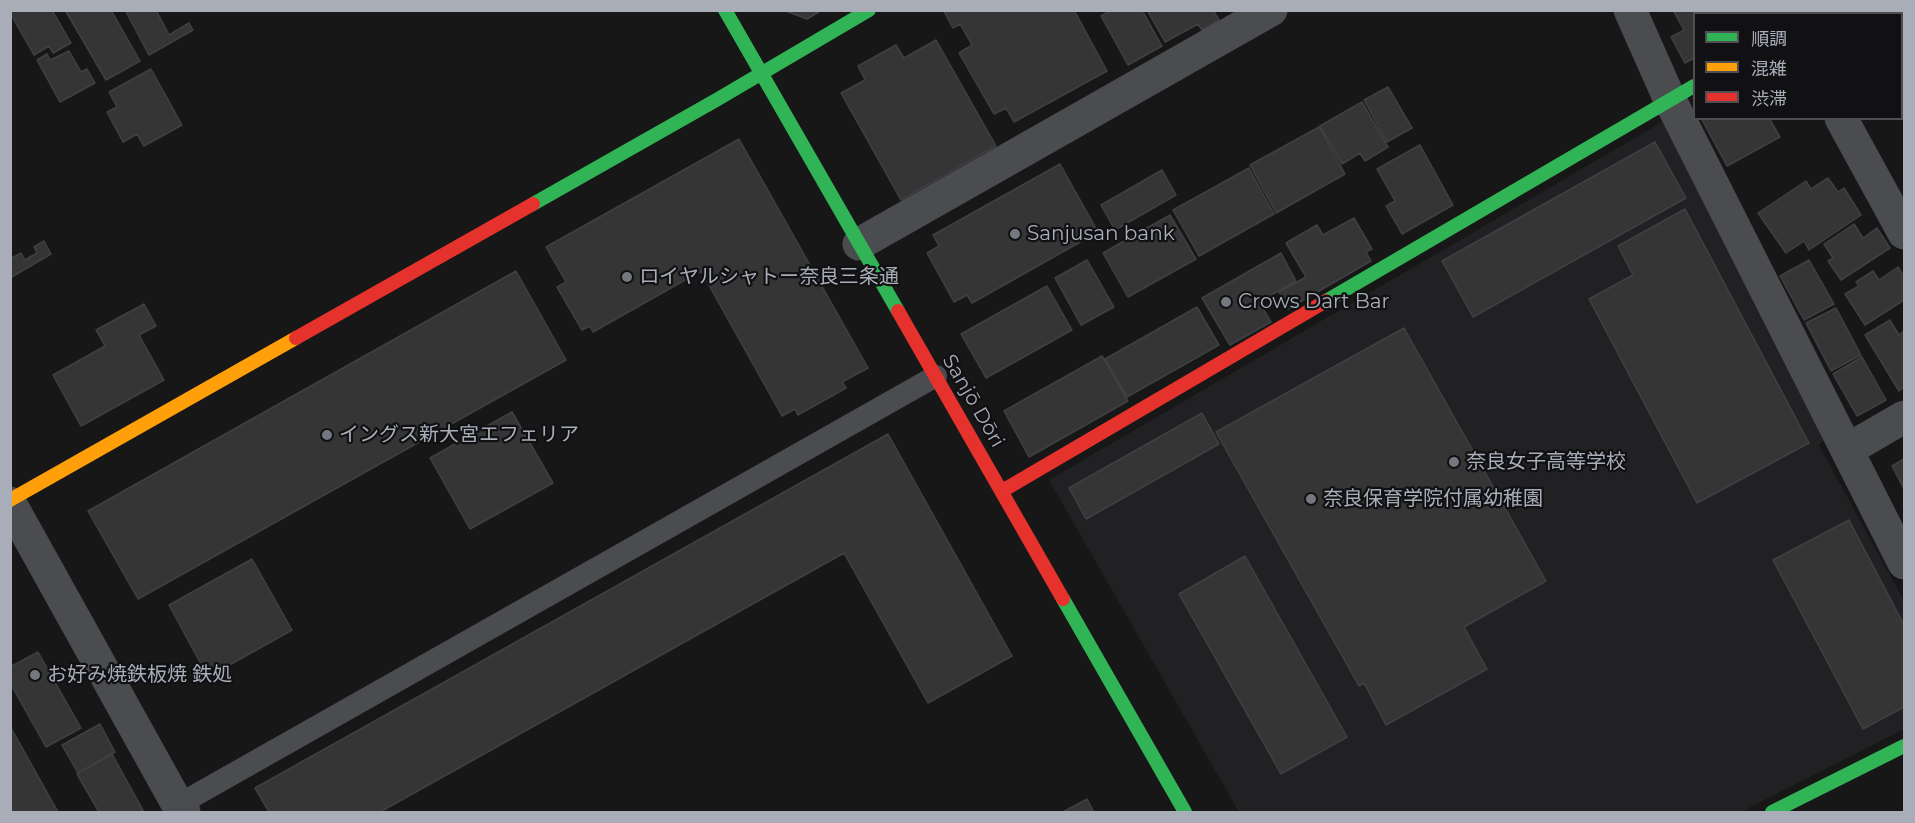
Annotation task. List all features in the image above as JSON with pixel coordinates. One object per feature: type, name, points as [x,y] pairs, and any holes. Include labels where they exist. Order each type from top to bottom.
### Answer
[{"type":"street","name":"Sanjō Dōri","points":[[725,10],[1185,813]]},
{"type":"street","points":[[181,809],[10,502],[869,10]]},
{"type":"street","points":[[859,244],[1271,10]]},
{"type":"street","points":[[1630,10],[1682,93],[1693,117]]},
{"type":"street","points":[[1002,491],[1682,93]]},
{"type":"street","points":[[1694,120],[1847,450],[1905,563]]},
{"type":"street","points":[[1842,120],[1905,233]]},
{"type":"street","points":[[1847,450],[1905,417]]},
{"type":"street","points":[[1772,813],[1812,804],[1905,746]]},
{"type":"lane","points":[[181,809],[936,376]]},
{"type":"shaded area","name":"奈良女子高等学校","points":[[1669,118],[1827,437],[1819,445],[1904,601],[1904,729],[1741,812],[1239,812],[1049,480]]},
{"type":"building","points":[[15,10],[52,10],[71,43],[53,53],[49,46],[34,55],[10,13]]},
{"type":"building","points":[[65,10],[111,10],[140,61],[106,80]]},
{"type":"building","points":[[125,10],[156,10],[169,35],[189,23],[193,30],[149,55]]},
{"type":"building","points":[[783,10],[822,10],[807,19]]},
{"type":"building","points":[[943,10],[1074,10],[1107,71],[1014,122],[1006,108],[994,114],[959,53],[972,45],[960,24],[953,28]]},
{"type":"building","points":[[1111,10],[1142,10],[1162,46],[1128,65],[1101,16]]},
{"type":"building","points":[[1147,10],[1213,10],[1219,20],[1202,30],[1198,24],[1165,42]]},
{"type":"building","points":[[1673,10],[1747,10],[1744,12],[1693,12],[1693,59],[1685,63],[1671,37],[1684,30]]},
{"type":"building","points":[[1904,10],[1904,63],[1903,12],[1898,12]]},
{"type":"building","points":[[936,40],[996,146],[901,200],[841,93],[865,80],[858,66],[896,45],[904,58]]},
{"type":"building","points":[[69,51],[81,72],[87,69],[95,83],[60,102],[37,60],[47,54],[50,60]]},
{"type":"building","points":[[151,69],[182,125],[144,146],[137,134],[123,142],[107,112],[117,107],[109,92]]},
{"type":"building","points":[[1388,87],[1412,128],[1387,142],[1364,100]]},
{"type":"building","points":[[1362,102],[1388,147],[1365,161],[1360,153],[1342,164],[1320,126]]},
{"type":"building","points":[[1702,120],[1770,120],[1780,137],[1727,166]]},
{"type":"building","points":[[1319,127],[1345,174],[1276,213],[1250,165]]},
{"type":"building","name":"ロイヤルシャトー奈良三条通","points":[[739,139],[868,368],[842,382],[846,388],[798,415],[795,409],[782,416],[701,271],[593,332],[590,326],[582,330],[557,287],[566,282],[546,247]]},
{"type":"building","points":[[1655,142],[1686,198],[1473,317],[1442,261]]},
{"type":"building","points":[[1420,145],[1453,205],[1402,234],[1386,206],[1395,201],[1377,169]]},
{"type":"building","name":"Sanjusan bank","points":[[1060,164],[1098,232],[972,303],[967,295],[954,302],[927,253],[939,246],[933,235]]},
{"type":"building","points":[[1249,168],[1274,214],[1199,256],[1173,210]]},
{"type":"building","points":[[1162,170],[1176,195],[1115,230],[1101,205]]},
{"type":"building","points":[[1828,178],[1838,192],[1844,188],[1861,215],[1809,250],[1804,241],[1786,253],[1758,213],[1806,181],[1811,189]]},
{"type":"building","points":[[1685,209],[1809,443],[1697,503],[1589,299],[1633,275],[1618,246]]},
{"type":"building","points":[[1170,215],[1196,259],[1128,297],[1103,253]]},
{"type":"building","points":[[1354,218],[1372,249],[1366,252],[1371,261],[1288,309],[1279,292],[1306,277],[1286,243],[1317,225],[1323,235]]},
{"type":"building","points":[[1854,224],[1863,238],[1877,228],[1890,248],[1841,280],[1828,261],[1833,258],[1824,244]]},
{"type":"building","points":[[44,241],[51,254],[10,278],[10,259],[21,253],[25,260],[37,253],[34,247]]},
{"type":"building","points":[[1281,253],[1296,281],[1259,302],[1271,322],[1230,345],[1202,298]]},
{"type":"building","points":[[1087,260],[1114,307],[1081,325],[1055,278]]},
{"type":"building","points":[[1809,260],[1834,304],[1804,320],[1780,276]]},
{"type":"building","points":[[1898,267],[1904,277],[1904,300],[1865,325],[1845,294],[1859,286],[1856,282],[1873,271],[1879,280]]},
{"type":"building","name":"イングス新大宮エフェリア","points":[[516,271],[566,360],[138,599],[88,511]]},
{"type":"building","points":[[1047,286],[1072,330],[986,378],[961,334]]},
{"type":"building","points":[[144,304],[156,326],[139,335],[164,380],[81,426],[53,375],[105,346],[96,330]]},
{"type":"building","points":[[1197,307],[1219,345],[1127,397],[1105,359]]},
{"type":"building","points":[[1836,308],[1861,355],[1831,371],[1806,323]]},
{"type":"building","points":[[1890,320],[1899,335],[1904,331],[1904,387],[1899,391],[1865,335]]},
{"type":"building","points":[[1404,328],[1546,581],[1464,627],[1487,669],[1386,725],[1364,683],[1359,686],[1216,432]]},
{"type":"building","points":[[1102,356],[1128,401],[1029,457],[1004,411]]},
{"type":"building","points":[[1862,357],[1886,400],[1857,416],[1833,374]]},
{"type":"building","name":"イングス新大宮エフェリア","points":[[512,412],[553,483],[470,529],[430,458]]},
{"type":"building","points":[[1202,413],[1219,444],[1086,519],[1069,488]]},
{"type":"building","points":[[888,434],[1012,656],[928,703],[844,553],[380,812],[269,812],[255,788]]},
{"type":"building","points":[[1904,459],[1904,489],[1892,466]]},
{"type":"building","points":[[1849,520],[1904,625],[1904,707],[1863,729],[1773,560]]},
{"type":"building","points":[[1245,556],[1347,737],[1281,774],[1179,594]]},
{"type":"building","points":[[252,559],[292,630],[208,677],[169,605]]},
{"type":"building","points":[[38,652],[81,728],[46,747],[10,683],[10,667]]},
{"type":"building","points":[[100,724],[115,752],[78,773],[62,745]]},
{"type":"building","points":[[10,726],[58,812],[10,812]]},
{"type":"building","points":[[112,754],[144,812],[99,812],[77,774]]},
{"type":"building","points":[[1087,799],[1094,812],[1063,812]]},
{"type":"traffic: fast","points":[[725,10],[898,311]]},
{"type":"traffic: fast","points":[[533,204],[869,10]]},
{"type":"traffic: fast","points":[[1326,301],[1693,87]]},
{"type":"traffic: fast","points":[[1063,599],[1185,812]]},
{"type":"traffic: fast","points":[[1772,812],[1904,746]]},
{"type":"traffic: slow","points":[[10,500],[296,338]]},
{"type":"traffic: jam","points":[[296,338],[533,204]]},
{"type":"traffic: jam","points":[[1002,491],[1326,301]]},
{"type":"traffic: jam","points":[[898,311],[1063,599]]},
{"type":"place","name":"Sanjusan bank","points":[[1015,234]]},
{"type":"place","name":"ロイヤルシャトー奈良三条通","points":[[627,277]]},
{"type":"place","name":"Crows Dart Bar","points":[[1226,302]]},
{"type":"place","name":"イングス新大宮エフェリア","points":[[327,435]]},
{"type":"place","name":"奈良女子高等学校","points":[[1454,462]]},
{"type":"place","name":"奈良保育学院付属幼稚園","points":[[1311,499]]},
{"type":"place","name":"お好み焼鉄板焼 鉄処","points":[[35,675]]}]
